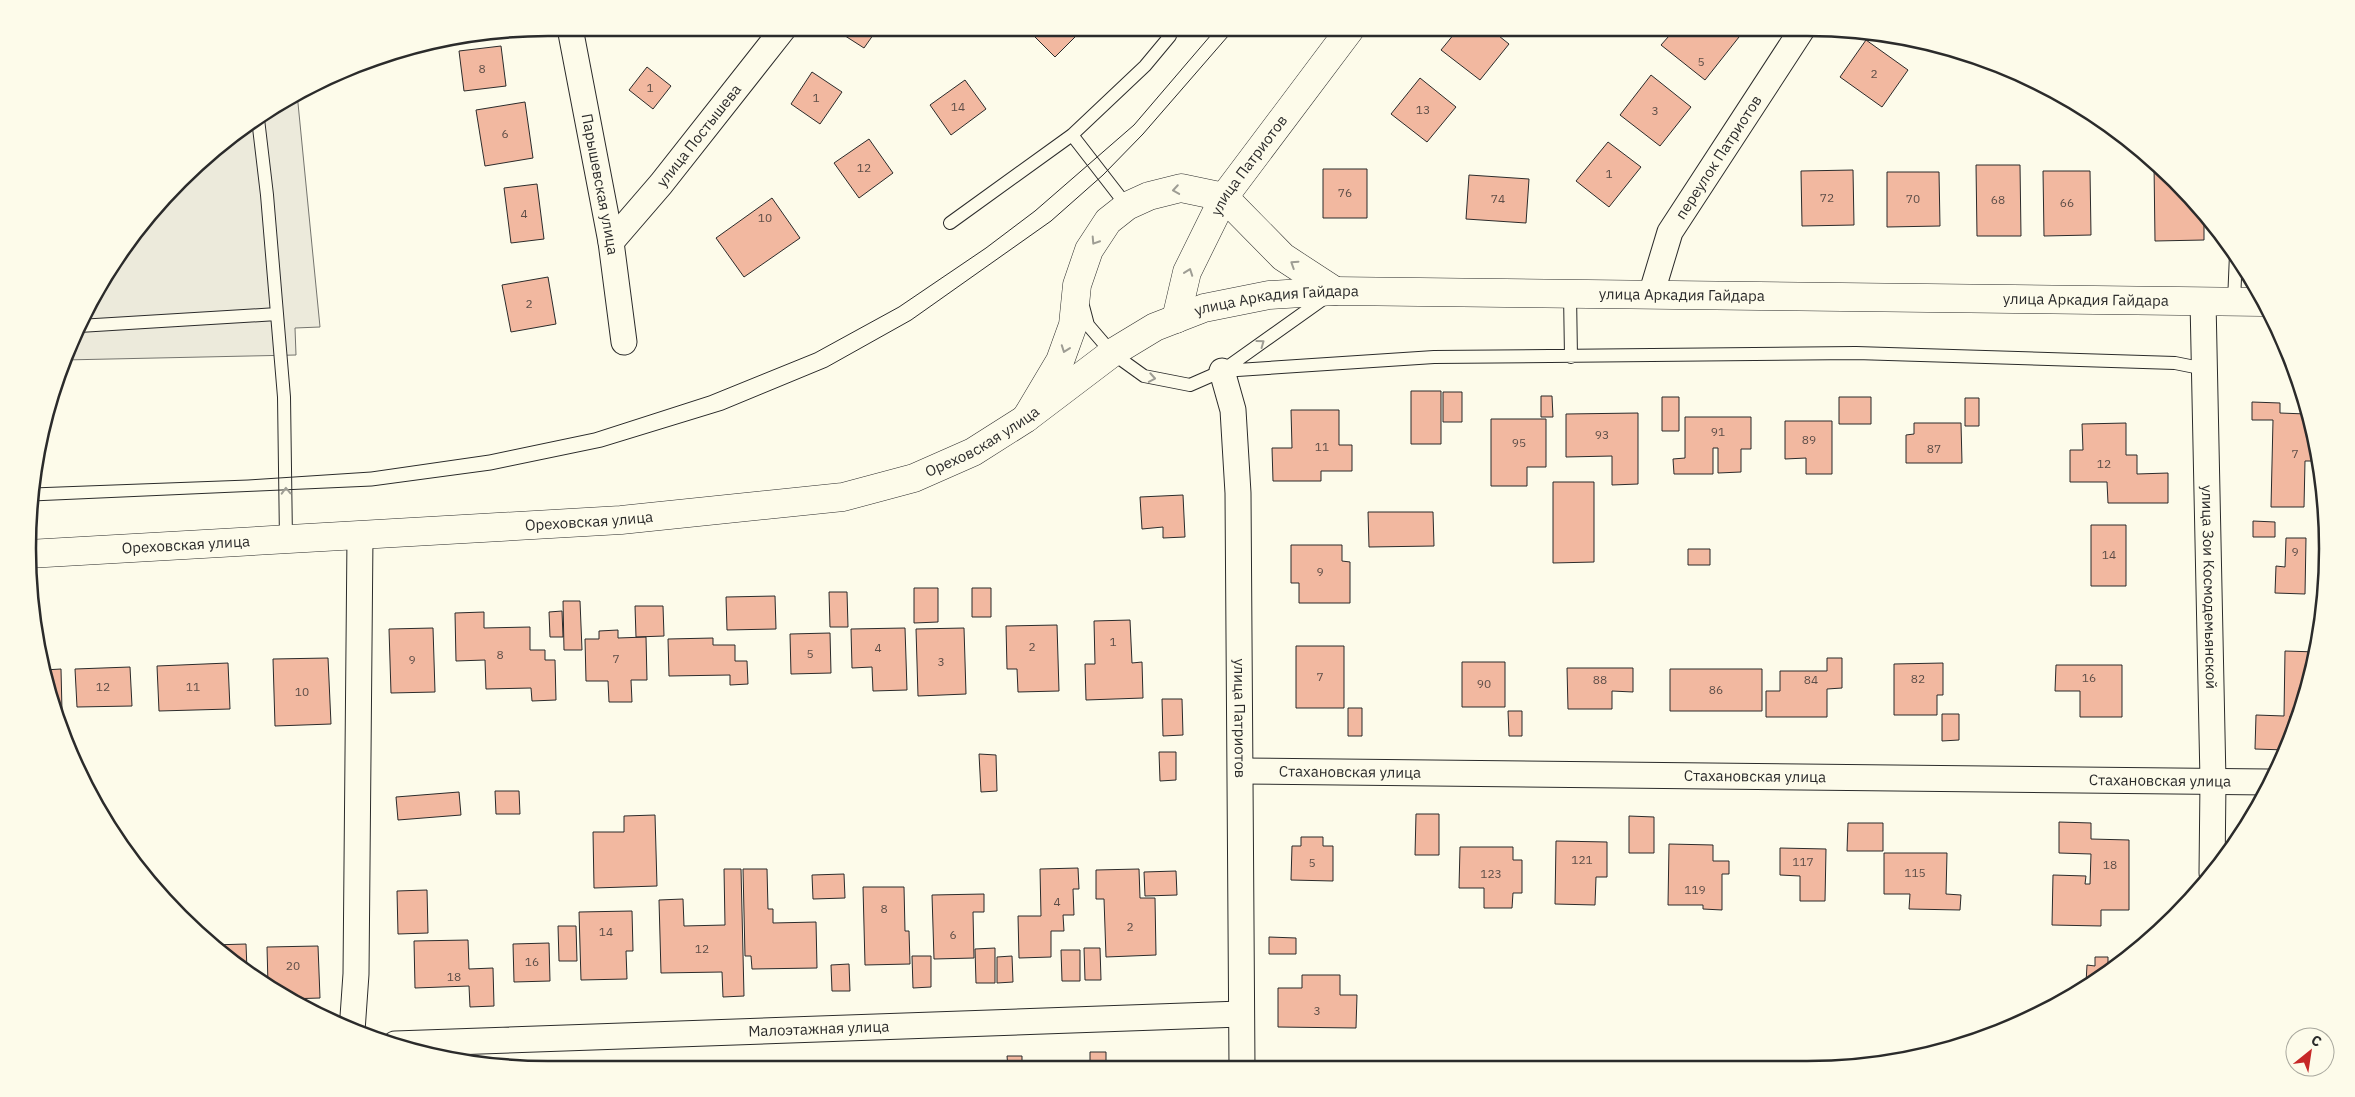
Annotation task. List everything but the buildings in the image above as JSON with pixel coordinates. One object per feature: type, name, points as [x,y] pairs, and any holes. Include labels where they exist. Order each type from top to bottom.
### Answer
[{"type":"main road","name":"улица Патриотов","points":[[1176,319],[1188,272],[1224,197],[1345,36]]},
{"type":"main road","points":[[1025,419],[1060,361],[1073,325],[1077,285],[1089,250],[1108,221],[1127,206],[1149,196],[1181,188],[1224,197],[1283,257],[1335,291]]},
{"type":"main road","name":"улица Аркадия Гайдара","points":[[1112,353],[1155,327],[1204,308],[1269,295],[1335,291],[2255,302]]},
{"type":"main road","name":"Ореховская улица","points":[[36,554],[621,520],[843,497],[914,478],[973,452],[1025,419],[1112,353]]},
{"type":"street","name":"Парышевская улица","points":[[572,36],[611,242],[624,342]]},
{"type":"street","name":"улица Постышева","points":[[611,242],[661,184],[778,36]]},
{"type":"street","name":"переулок Патриотов","points":[[1650,295],[1670,232],[1798,36]]},
{"type":"street","name":"улица Зои Космодемьянской","points":[[2203,301],[2214,781],[2212,861]]},
{"type":"street","name":"улица Патриотов","points":[[1222,371],[1233,410],[1238,493],[1242,1061]]},
{"type":"street","points":[[353,1022],[356,964],[360,536]]},
{"type":"street","name":"Стахановская улица","points":[[1241,771],[2262,782]]},
{"type":"street","name":"Малоэтажная улица","points":[[417,1043],[1241,1014]]},
{"type":"lane","points":[[950,223],[1072,135],[1145,66],[1170,36]]},
{"type":"lane","points":[[259,127],[268,195],[284,397],[286,540]]},
{"type":"lane","points":[[1072,135],[1127,206]]},
{"type":"lane","points":[[2234,302],[2235,269]]},
{"type":"lane","points":[[1077,285],[1088,325],[1112,353],[1144,376],[1190,385],[1222,371],[1335,291]]},
{"type":"lane","points":[[1570,294],[1571,357]]},
{"type":"lane","points":[[87,325],[277,314]]},
{"type":"lane","points":[[1222,371],[1434,357],[1856,353],[2175,363],[2205,369]]},
{"type":"shaded area","points":[[298,102],[320,327],[295,328],[296,355],[72,360],[105,292],[142,237],[163,211],[211,163],[264,123]]},
{"type":"tram line","points":[[40,488],[248,480],[371,472],[489,455],[594,433],[709,396],[815,353],[899,307],[986,248],[1035,211],[1134,125],[1210,36]]},
{"type":"tram line","points":[[39,501],[372,486],[491,470],[602,447],[723,410],[827,367],[911,320],[1051,221],[1103,175],[1143,134],[1228,36]]}]
